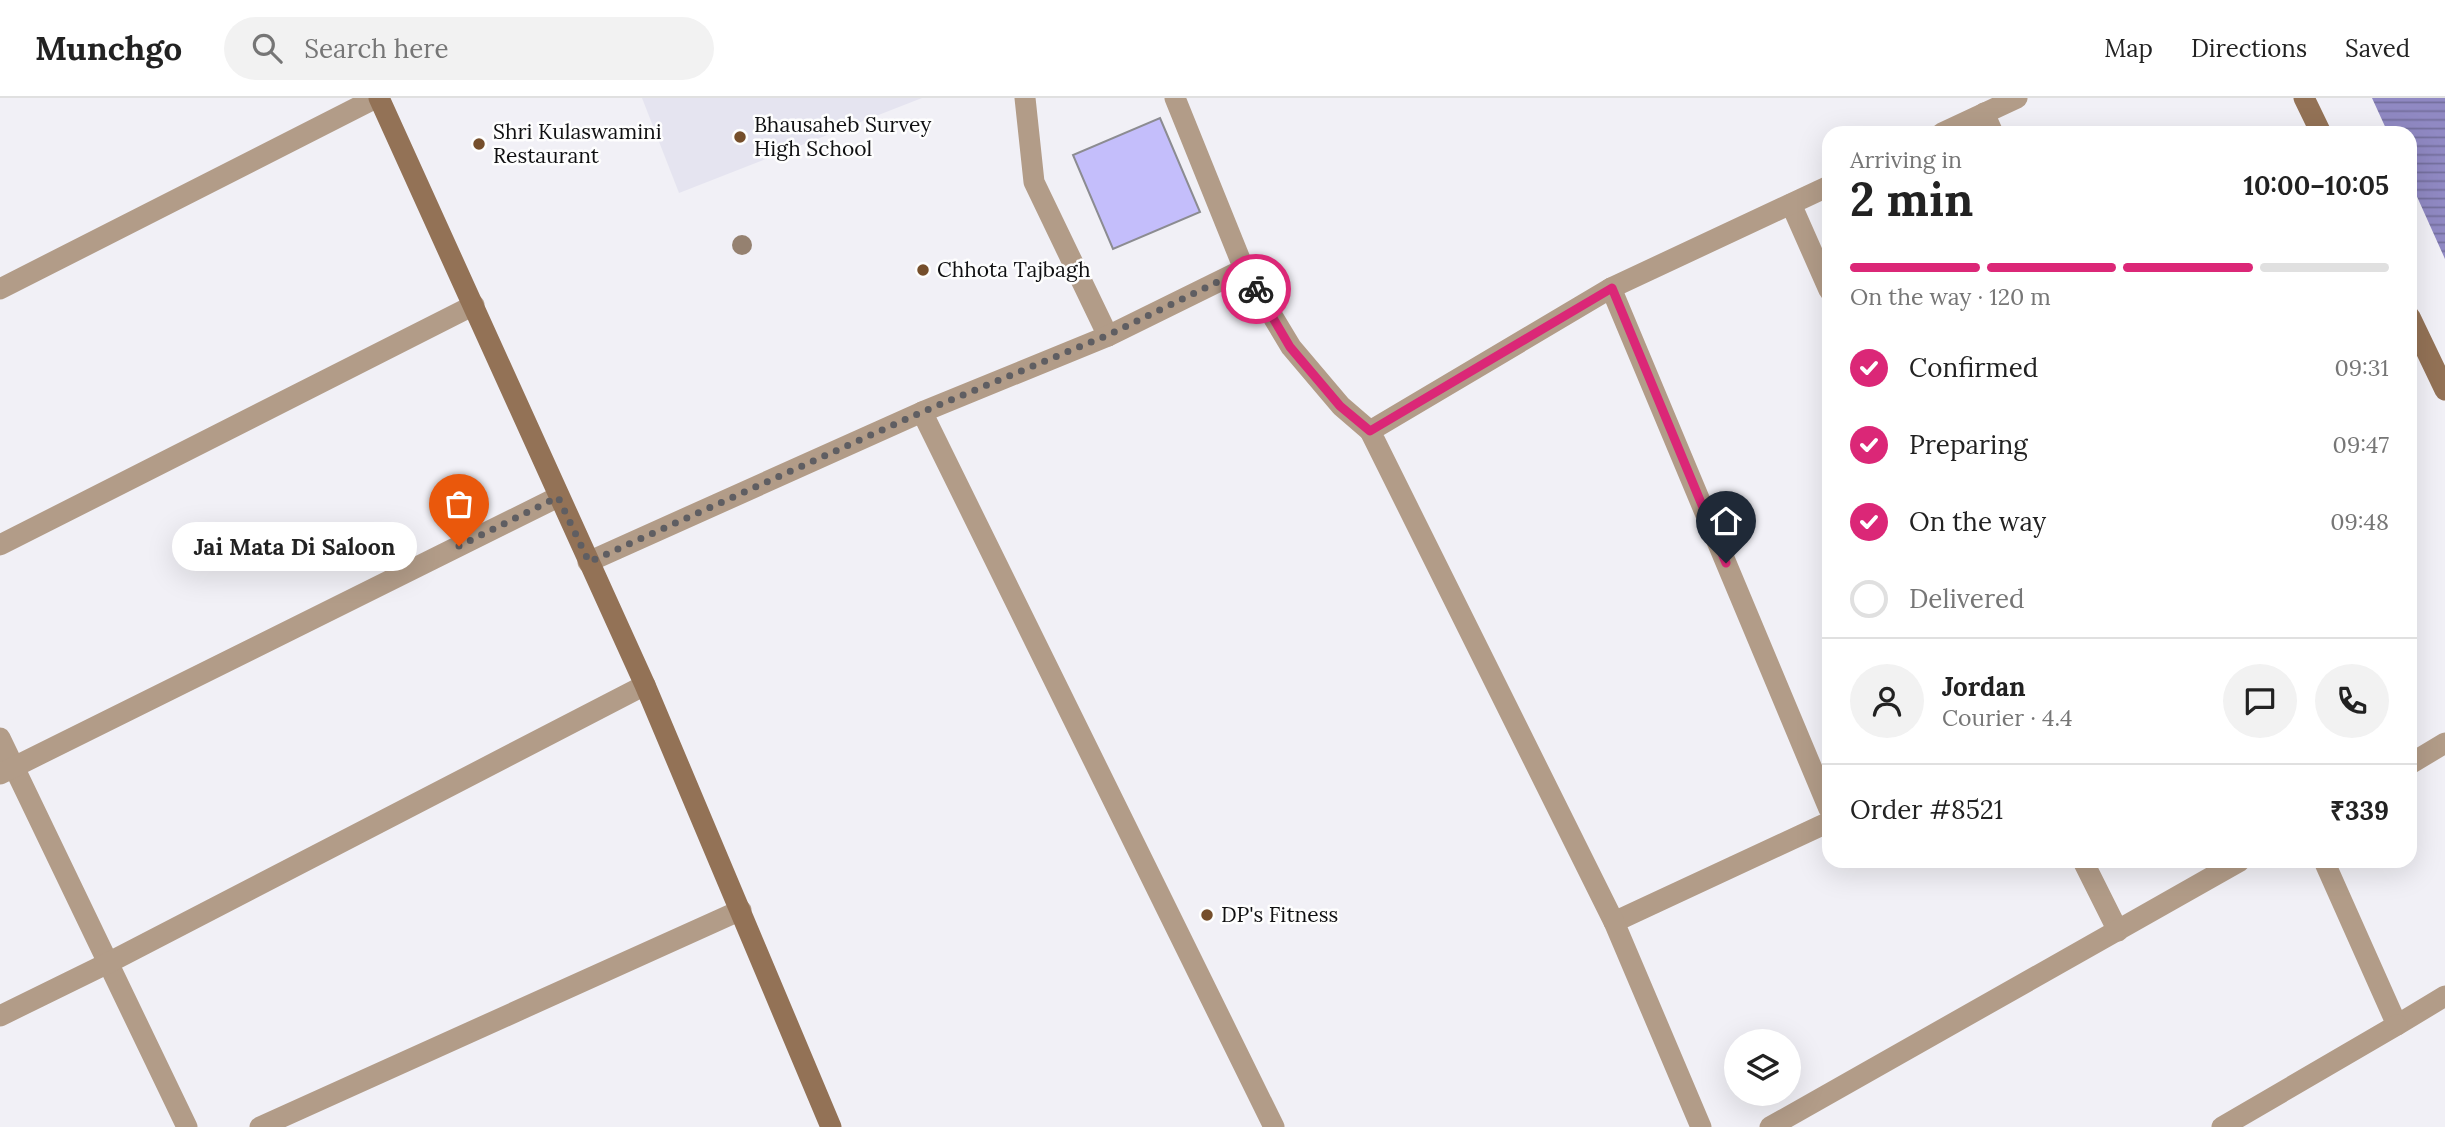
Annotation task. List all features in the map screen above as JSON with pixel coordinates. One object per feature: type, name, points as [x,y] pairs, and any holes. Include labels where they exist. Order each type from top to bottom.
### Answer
[{"type":"main road","points":[[377,98],[474,305],[558,497],[645,685],[831,1127]]},
{"type":"main road","points":[[2304,98],[2318,126]]},
{"type":"main road","points":[[2417,332],[2445,390]]},
{"type":"street","points":[[0,289],[377,98]]},
{"type":"street","points":[[1024,98],[1034,182],[1108,335]]},
{"type":"street","points":[[1175,98],[1244,269],[1290,347],[1340,406],[1370,431],[1614,922],[1701,1127]]},
{"type":"street","points":[[1988,123],[2017,98]]},
{"type":"street","points":[[1370,431],[1612,288],[1822,189]]},
{"type":"street","points":[[1791,204],[1822,274]]},
{"type":"street","points":[[589,562],[922,412],[1108,335],[1244,269]]},
{"type":"street","points":[[1612,288],[1822,792]]},
{"type":"street","points":[[0,545],[474,305]]},
{"type":"street","points":[[922,412],[1274,1127]]},
{"type":"street","points":[[7,770],[558,497]]},
{"type":"street","points":[[0,1016],[108,963],[645,685]]},
{"type":"street","points":[[0,738],[7,770],[108,963],[187,1127]]},
{"type":"street","points":[[2417,760],[2445,743]]},
{"type":"street","points":[[1614,922],[1822,825]]},
{"type":"street","points":[[2086,868],[2118,931]]},
{"type":"street","points":[[1770,1127],[2228,868]]},
{"type":"street","points":[[2327,868],[2397,1025]]},
{"type":"street","points":[[260,1127],[741,911]]},
{"type":"street","points":[[2222,1127],[2445,996]]},
{"type":"shaded area","name":"Bhausaheb Survey High School","points":[[642,98],[922,98],[679,193]]},
{"type":"shaded area","points":[[2372,98],[2445,98],[2445,259],[2417,197],[2417,126],[2385,126]]},
{"type":"building","points":[[1160,118],[1200,212],[1113,249],[1073,155]]},
{"type":"way so far","points":[[459,546],[558,497],[589,562],[922,412],[1108,335],[1244,269],[1256,289]]},
{"type":"place","name":"Bhausaheb Survey High School","points":[[740,137]]},
{"type":"place","name":"Shri Kulaswamini Restaurant","points":[[479,144]]},
{"type":"place","name":"Chhota Tajbagh","points":[[923,270]]},
{"type":"place","name":"Jai Mata Di Saloon","points":[[459,546]]},
{"type":"place","name":"DP's Fitness","points":[[1207,915]]},
{"type":"route","points":[[1256,289],[1290,347],[1340,406],[1370,431],[1612,288],[1726,563]]}]
